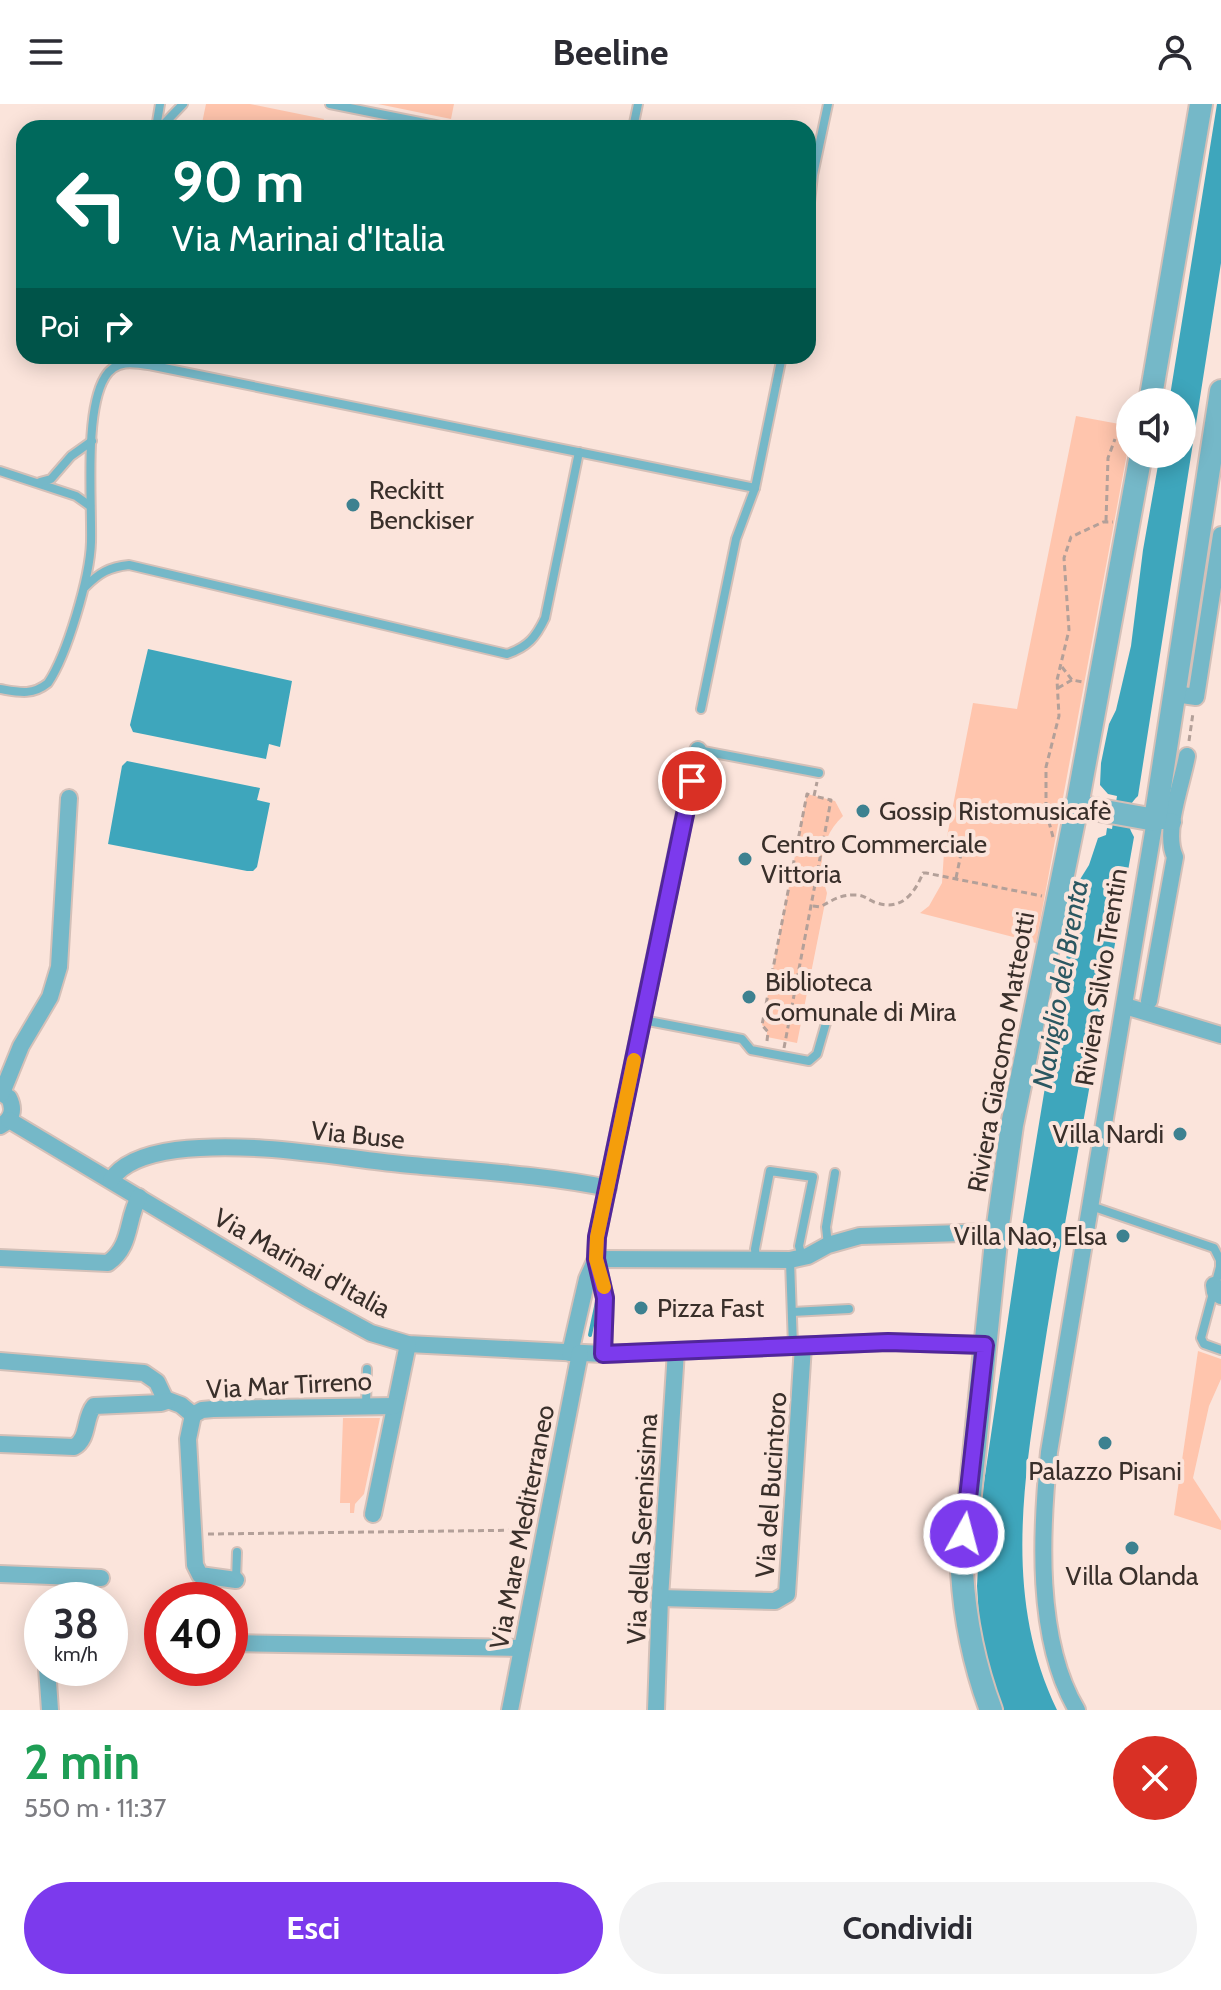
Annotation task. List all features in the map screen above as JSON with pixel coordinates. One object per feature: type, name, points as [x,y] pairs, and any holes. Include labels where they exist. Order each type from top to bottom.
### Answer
[{"type":"street","points":[[1152,388],[1201,104]]},
{"type":"street","name":"Riviera Silvio Trentin","points":[[1077,1710],[1054,1645],[1043,1570],[1042,1533],[1049,1452],[1125,1006],[1164,821],[1185,696],[1207,555],[1221,391]]},
{"type":"street","name":"Riviera Giacomo Matteotti","points":[[991,1710],[971,1650],[962,1572],[997,1232],[1012,1125],[1057,899],[1066,859],[1087,808],[1099,685],[1138,468]]},
{"type":"street","points":[[1207,555],[1221,535]]},
{"type":"street","name":"Via Mare Mediterraneo","points":[[603,1354],[605,1298],[596,1259],[597,1237],[698,750]]},
{"type":"street","points":[[1149,1001],[1175,857],[1164,821],[1187,756]]},
{"type":"street","points":[[5,1123],[12,1111],[11,1102],[1,1092],[21,1046],[50,997],[59,967],[69,798]]},
{"type":"street","points":[[1087,808],[1164,821]]},
{"type":"street","points":[[1125,1006],[1221,1035]]},
{"type":"street","name":"Via Marinai d'Italia","points":[[5,1123],[111,1180],[351,1323],[371,1333],[408,1344],[603,1354],[888,1342],[985,1345]]},
{"type":"street","name":"Via Buse","points":[[111,1180],[120,1170],[137,1160],[173,1150],[213,1149],[281,1151],[537,1177],[608,1188]]},
{"type":"street","points":[[0,1258],[108,1263],[126,1244],[131,1212],[139,1197]]},
{"type":"street","points":[[596,1259],[796,1259],[860,1236],[997,1232]]},
{"type":"street","name":"Via Mare Mediterraneo","points":[[510,1710],[587,1279],[596,1259]]},
{"type":"street","name":"Via Mar Tirreno","points":[[373,1514],[408,1344]]},
{"type":"street","name":"Via del Bucintoro","points":[[660,1598],[775,1601],[787,1594],[798,1346]]},
{"type":"street","name":"Via della Serenissima","points":[[656,1710],[676,1351]]},
{"type":"street","points":[[0,1361],[144,1373],[157,1382],[167,1401]]},
{"type":"street","points":[[0,1444],[74,1447],[82,1442],[90,1410],[94,1406],[167,1401],[181,1405],[193,1415]]},
{"type":"street","name":"Via Mar Tirreno","points":[[236,1580],[200,1575],[195,1565],[188,1439],[193,1415],[213,1409],[394,1406]]},
{"type":"street","points":[[0,1574],[101,1578]]},
{"type":"street","points":[[248,1643],[522,1648]]},
{"type":"street","points":[[48,1686],[50,1710]]},
{"type":"lane","points":[[166,120],[183,104]]},
{"type":"lane","points":[[330,104],[410,120]]},
{"type":"lane","points":[[816,161],[828,104]]},
{"type":"lane","points":[[0,689],[30,693],[48,683],[85,587],[91,544],[92,441],[100,390],[113,364]]},
{"type":"lane","points":[[144,364],[755,488]]},
{"type":"lane","points":[[701,709],[736,539],[755,488],[780,364]]},
{"type":"lane","points":[[39,482],[51,479],[71,456],[92,441]]},
{"type":"lane","points":[[85,587],[99,573],[112,566],[129,565],[507,654],[524,649],[537,635],[545,618],[579,452]]},
{"type":"lane","points":[[0,471],[76,496],[90,506]]},
{"type":"lane","points":[[698,750],[819,773]]},
{"type":"lane","points":[[643,1020],[742,1039],[751,1050],[809,1061],[817,1054],[828,1016]]},
{"type":"lane","points":[[756,1261],[755,1249],[770,1171],[813,1177],[796,1259],[792,1312],[798,1346]]},
{"type":"lane","points":[[828,1245],[826,1227],[835,1173]]},
{"type":"lane","points":[[1091,1206],[1214,1248],[1220,1260],[1217,1291],[1201,1332],[1204,1344],[1221,1350]]},
{"type":"lane","points":[[792,1312],[849,1309]]},
{"type":"lane","points":[[366,1405],[367,1369]]},
{"type":"lane","points":[[236,1580],[237,1552]]},
{"type":"path","points":[[1106,521],[1108,458],[1115,439]]},
{"type":"path","points":[[1066,859],[1050,831],[1045,798],[1047,758],[1059,716],[1057,688],[1069,630],[1065,551],[1071,537],[1106,521],[1128,525]]},
{"type":"path","points":[[1062,667],[1072,680]]},
{"type":"path","points":[[1057,688],[1072,680],[1099,685]]},
{"type":"path","points":[[1185,696],[1187,756]]},
{"type":"path","points":[[814,796],[819,773]]},
{"type":"path","points":[[768,1053],[768,1032],[762,1025],[807,794],[831,800],[783,1055]]},
{"type":"path","points":[[956,878],[962,849]]},
{"type":"path","points":[[812,905],[820,907],[839,895],[857,895],[893,905],[903,902],[912,894],[923,873],[1057,899]]},
{"type":"path","points":[[205,1534],[532,1530]]},
{"type":"shaded area","points":[[206,104],[250,104],[324,119],[324,120],[203,120]]},
{"type":"shaded area","points":[[378,104],[454,104],[451,119]]},
{"type":"shaded area","points":[[1076,416],[1116,423],[1116,468],[1124,468],[1036,943],[920,913],[929,906],[942,883],[944,852],[973,703],[1017,709]]},
{"type":"shaded area","points":[[807,794],[835,801],[843,816],[830,833],[823,852],[822,872],[827,893],[797,1043],[767,1037],[767,1029],[762,1025]]},
{"type":"shaded area","points":[[1198,1351],[1221,1359],[1221,1379],[1209,1406],[1193,1478],[1221,1521],[1221,1530],[1174,1515]]},
{"type":"shaded area","points":[[343,1418],[380,1418],[364,1494],[355,1504],[354,1513],[350,1513],[350,1503],[340,1503]]},
{"type":"water","points":[[1217,104],[1221,104],[1221,263],[1196,424],[1196,388],[1171,388]]},
{"type":"water","points":[[1158,468],[1189,468],[1138,796],[1127,815],[1134,837],[1058,1264],[1027,1470],[1022,1551],[1025,1591],[1041,1671],[1057,1710],[1004,1710],[986,1661],[979,1617],[977,1586],[982,1496],[1018,1251],[1079,881],[1089,865],[1098,838],[1106,835],[1107,828],[1112,829],[1117,796],[1108,794],[1100,785],[1101,763],[1131,646]]},
{"type":"water","points":[[148,649],[292,681],[280,747],[269,744],[266,759],[133,732],[130,725]]},
{"type":"water","points":[[127,761],[260,788],[257,800],[270,803],[257,867],[247,871],[108,844],[122,766]]},
{"type":"waterway","points":[[590,1335],[597,1302]]},
{"type":"slow traffic","points":[[604,1287],[596,1259],[597,1237],[634,1060]]},
{"type":"place","name":"Reckitt Benckiser","points":[[353,505]]},
{"type":"place","name":"Gossip Ristomusicafè","points":[[863,811]]},
{"type":"place","name":"Centro Commerciale Vittoria","points":[[745,859]]},
{"type":"place","name":"Biblioteca Comunale di Mira","points":[[749,997]]},
{"type":"place","name":"Villa Nardi","points":[[1180,1134]]},
{"type":"place","name":"Villa Nao, Elsa","points":[[1123,1236]]},
{"type":"place","name":"Pizza Fast","points":[[641,1308]]},
{"type":"place","name":"Palazzo Pisani","points":[[1105,1443]]},
{"type":"place","name":"Villa Olanda","points":[[1132,1548]]},
{"type":"route","points":[[692,781],[597,1237],[596,1259],[605,1298],[603,1354],[888,1342],[985,1345],[964,1534]]},
{"type":"water label","name":"Naviglio del Brenta","points":[[1060,984]]}]
